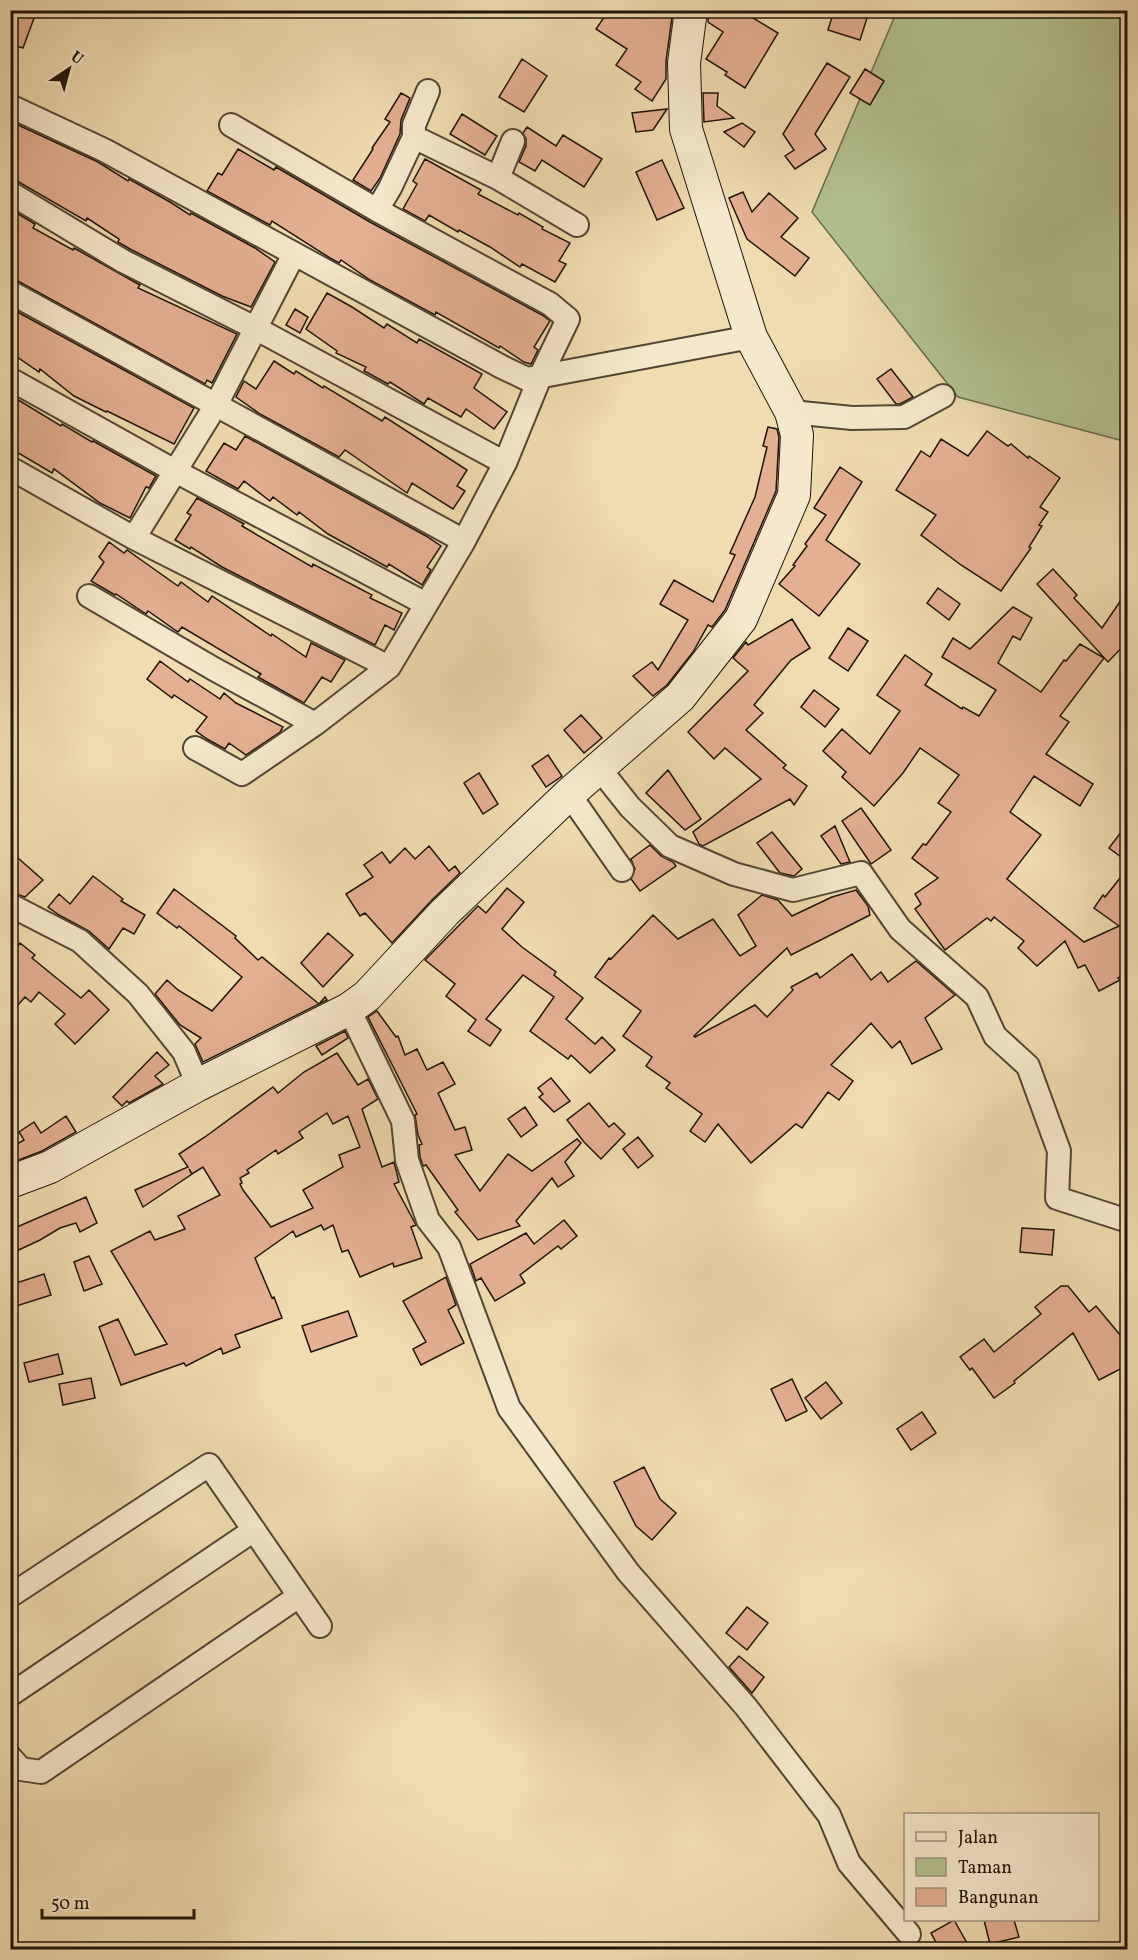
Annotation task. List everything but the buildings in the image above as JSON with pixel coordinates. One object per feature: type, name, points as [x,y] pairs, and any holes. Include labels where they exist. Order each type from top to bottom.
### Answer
[{"type":"street","points":[[10,1182],[50,1167],[198,1085],[349,1010],[367,996],[445,912],[569,794],[680,697],[741,619],[794,495],[797,435],[791,412],[751,337],[686,129],[684,63],[691,10]]},
{"type":"street","points":[[377,210],[414,137],[414,125],[428,91]]},
{"type":"street","points":[[10,106],[104,150],[502,368],[527,379],[751,337]]},
{"type":"street","points":[[195,748],[242,774],[315,724],[389,667],[464,541],[506,463],[540,377],[568,319],[550,304],[377,210],[231,125]]},
{"type":"street","points":[[414,137],[498,178],[577,225]]},
{"type":"street","points":[[498,178],[513,141]]},
{"type":"street","points":[[10,193],[123,261],[255,328],[506,463]]},
{"type":"street","points":[[134,538],[216,405],[294,254]]},
{"type":"street","points":[[10,291],[464,541]]},
{"type":"street","points":[[10,379],[175,471],[426,604]]},
{"type":"street","points":[[791,412],[852,418],[904,417],[943,396]]},
{"type":"street","points":[[10,468],[134,538],[389,667]]},
{"type":"street","points":[[89,596],[214,669],[315,724]]},
{"type":"street","points":[[599,768],[630,807],[670,846],[734,874],[793,890],[861,873],[900,929],[977,997],[995,1036],[1028,1066],[1059,1151],[1057,1198],[1128,1221]]},
{"type":"street","points":[[569,794],[622,870]]},
{"type":"street","points":[[10,905],[80,941],[138,994],[184,1052],[198,1085]]},
{"type":"street","points":[[349,1010],[403,1120],[407,1160],[428,1220],[449,1247],[509,1408],[628,1572],[746,1707],[829,1815],[849,1863],[909,1934]]},
{"type":"street","points":[[10,1596],[209,1465],[320,1626]]},
{"type":"street","points":[[10,1695],[254,1530]]},
{"type":"street","points":[[10,1757],[21,1769],[40,1772],[300,1596]]},
{"type":"green space","points":[[897,11],[1127,11],[1127,442],[958,397],[812,212]]}]
